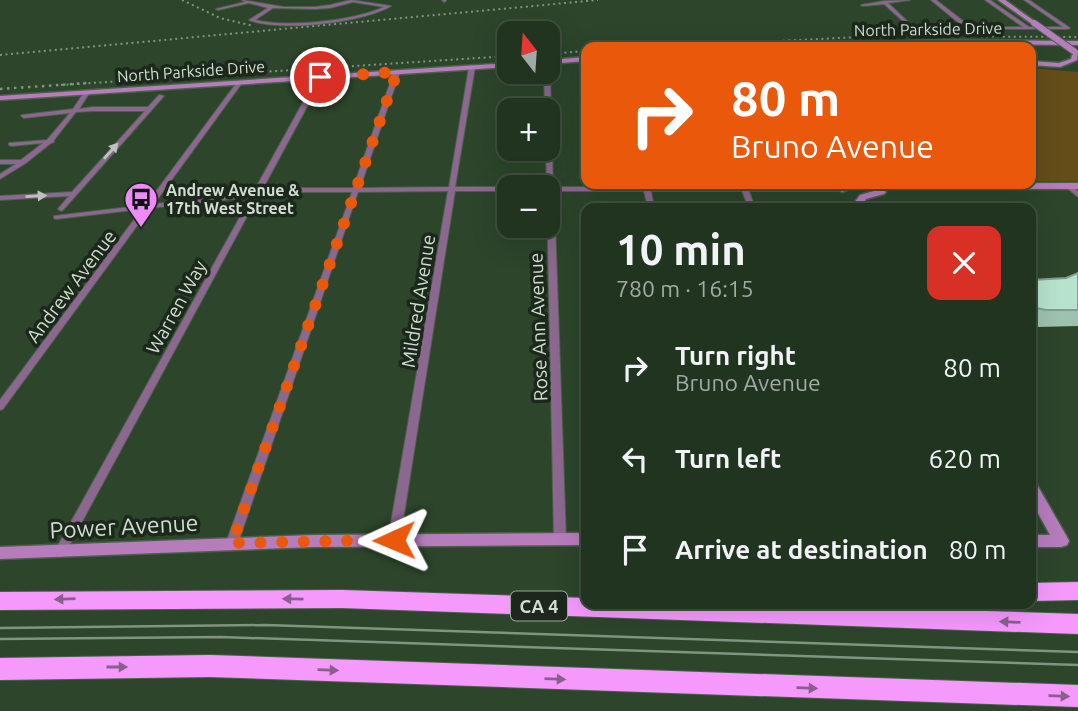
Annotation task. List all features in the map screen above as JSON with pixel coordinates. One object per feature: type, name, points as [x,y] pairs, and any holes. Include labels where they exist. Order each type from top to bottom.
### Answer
[{"type":"highway","points":[[1036,592],[1078,591]]},
{"type":"highway","points":[[342,599],[581,597]]},
{"type":"highway","name":"CA 4","points":[[0,601],[342,599],[581,607]]},
{"type":"highway","name":"CA 4","points":[[636,609],[1078,624]]},
{"type":"highway","points":[[0,668],[210,666],[1078,696]]},
{"type":"street","points":[[863,5],[908,0]]},
{"type":"street","points":[[933,0],[961,22]]},
{"type":"street","points":[[987,0],[1077,49],[1074,61],[1066,64],[1036,65]]},
{"type":"street","points":[[1000,0],[1035,25]]},
{"type":"street","points":[[1010,0],[1035,25]]},
{"type":"street","points":[[914,29],[1035,25],[1068,28],[1026,0]]},
{"type":"street","points":[[218,9],[246,1],[271,8],[354,1],[389,6],[351,17],[281,23],[251,20],[271,8]]},
{"type":"street","points":[[883,1],[905,22]]},
{"type":"street","name":"North Parkside Drive","points":[[1036,47],[1077,49]]},
{"type":"street","points":[[560,61],[581,60]]},
{"type":"street","name":"North Parkside Drive","points":[[0,98],[497,66]]},
{"type":"street","points":[[1036,66],[1078,71]]},
{"type":"street","name":"Mildred Avenue","points":[[394,540],[472,67]]},
{"type":"street","points":[[232,543],[397,72]]},
{"type":"street","name":"Warren Way","points":[[60,552],[320,77]]},
{"type":"street","name":"Andrew Avenue","points":[[0,407],[240,82]]},
{"type":"street","name":"Rose Ann Avenue","points":[[547,84],[549,175]]},
{"type":"street","points":[[0,177],[52,141],[87,92]]},
{"type":"street","points":[[61,209],[161,96]]},
{"type":"street","points":[[24,116],[76,110],[149,109]]},
{"type":"street","points":[[11,144],[52,141]]},
{"type":"street","points":[[0,162],[24,162]]},
{"type":"street","points":[[56,217],[257,192],[497,189]]},
{"type":"street","points":[[560,190],[581,189]]},
{"type":"street","points":[[842,189],[854,203]]},
{"type":"street","points":[[856,189],[881,192],[1075,190]]},
{"type":"street","points":[[1030,189],[1075,190]]},
{"type":"street","points":[[860,203],[863,197],[881,192]]},
{"type":"street","points":[[0,198],[72,194]]},
{"type":"street","name":"Rose Ann Avenue","points":[[551,238],[560,539]]},
{"type":"street","points":[[1036,502],[1061,541]]},
{"type":"street","name":"Power Avenue","points":[[0,553],[232,543],[581,539]]},
{"type":"street","points":[[1036,541],[1061,541]]},
{"type":"shaded area","points":[[1036,68],[1078,72],[1078,181],[1036,181]]},
{"type":"building","points":[[1078,273],[1078,310],[1036,308],[1036,280],[1066,278]]},
{"type":"tram line","points":[[0,628],[266,625],[1078,652]]},
{"type":"tram line","points":[[0,639],[221,637],[1078,665]]},
{"type":"railway","points":[[182,0],[220,18],[254,26]]},
{"type":"railway","points":[[0,55],[598,0]]},
{"type":"railway","points":[[756,42],[882,36],[1078,37]]},
{"type":"railway","points":[[560,53],[581,51]]},
{"type":"railway","points":[[61,85],[497,57]]},
{"type":"railway","points":[[0,89],[88,83]]},
{"type":"place","name":"Andrew Avenue & 17th West Street","points":[[141,229]]},
{"type":"route","points":[[320,77],[397,72],[232,543],[394,540]]}]
